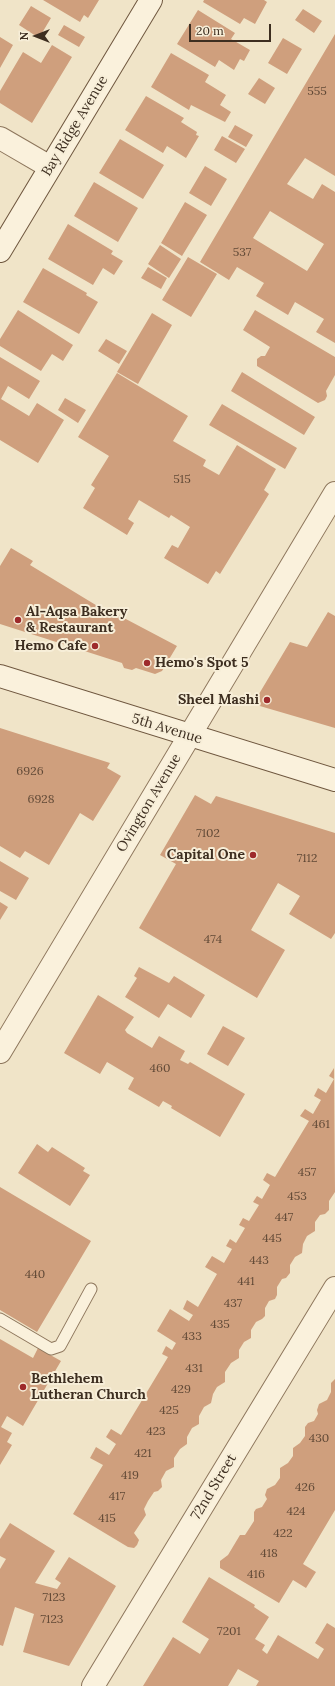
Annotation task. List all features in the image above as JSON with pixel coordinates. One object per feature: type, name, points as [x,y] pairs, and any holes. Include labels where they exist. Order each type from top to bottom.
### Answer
[{"type":"street","name":"Bay Ridge Avenue","points":[[0,251],[151,0]]},
{"type":"street","points":[[0,138],[50,167]]},
{"type":"street","name":"Ovington Avenue","points":[[0,1052],[335,493]]},
{"type":"street","name":"5th Avenue","points":[[0,676],[335,780]]},
{"type":"street","name":"72nd Street","points":[[93,1686],[335,1288]]},
{"type":"lane","points":[[0,1319],[51,1349],[60,1346],[91,1289]]},
{"type":"building","points":[[43,0],[99,0],[88,18],[84,15],[80,22]]},
{"type":"building","points":[[204,0],[264,0],[267,2],[255,24],[244,18],[240,24],[203,2]]},
{"type":"building","points":[[31,6],[51,18],[39,38],[19,25]]},
{"type":"building","points":[[303,9],[322,21],[314,33],[295,20]]},
{"type":"building","points":[[198,10],[235,33],[231,39],[250,50],[244,61],[240,59],[234,70],[219,60],[215,67],[177,44]]},
{"type":"building","points":[[64,25],[85,37],[79,47],[58,35]]},
{"type":"building","points":[[335,34],[335,176],[305,158],[287,184],[313,199],[322,184],[335,192],[335,343],[316,332],[324,319],[295,302],[288,315],[256,296],[264,283],[237,267],[229,280],[200,262]],"holes":[[[270,211],[324,244],[307,271],[253,238]]]},
{"type":"building","points":[[0,37],[13,45],[0,68]]},
{"type":"building","points":[[283,38],[302,49],[287,74],[268,63]]},
{"type":"building","points":[[52,45],[72,57],[32,123],[0,103],[0,91],[23,52],[41,63]]},
{"type":"building","points":[[171,53],[209,75],[205,82],[226,95],[220,105],[231,112],[225,122],[191,105],[189,110],[151,87]]},
{"type":"building","points":[[259,78],[275,88],[265,104],[248,94]]},
{"type":"building","points":[[146,96],[184,118],[181,122],[197,132],[196,135],[199,136],[186,158],[167,146],[163,153],[125,130]]},
{"type":"building","points":[[235,125],[253,135],[246,147],[228,137]]},
{"type":"building","points":[[222,136],[245,149],[236,163],[214,150]]},
{"type":"building","points":[[120,139],[164,165],[143,199],[99,173]]},
{"type":"building","points":[[205,166],[227,179],[211,206],[189,193]]},
{"type":"building","points":[[94,182],[138,208],[118,242],[74,216]]},
{"type":"building","points":[[185,202],[207,215],[182,256],[161,243]]},
{"type":"building","points":[[68,224],[113,251],[111,254],[123,261],[114,275],[103,268],[93,285],[48,259]]},
{"type":"building","points":[[160,245],[181,259],[169,278],[148,264]]},
{"type":"building","points":[[188,257],[217,274],[191,317],[162,300]]},
{"type":"building","points":[[148,267],[167,278],[161,289],[141,278]]},
{"type":"building","points":[[43,268],[87,293],[86,295],[98,302],[79,334],[23,302]]},
{"type":"building","points":[[18,310],[73,345],[63,361],[52,354],[41,371],[0,346],[0,339]]},
{"type":"building","points":[[255,310],[335,357],[335,375],[326,391],[327,396],[325,400],[318,403],[257,366],[257,359],[261,356],[265,356],[270,347],[243,330]]},
{"type":"building","points":[[152,313],[172,325],[138,384],[117,372]]},
{"type":"building","points":[[106,339],[127,351],[119,364],[98,351]]},
{"type":"building","points":[[0,357],[40,381],[29,399],[8,386],[1,399],[29,416],[37,403],[64,420],[38,463],[0,440]]},
{"type":"building","points":[[242,372],[315,417],[304,435],[231,391]]},
{"type":"building","points":[[117,373],[188,416],[173,441],[206,460],[203,466],[219,475],[237,445],[276,469],[264,490],[269,494],[220,574],[216,571],[208,584],[164,558],[172,545],[178,548],[190,527],[171,515],[169,518],[139,500],[128,519],[134,523],[127,535],[83,508],[95,488],[91,485],[109,456],[78,437]]},
{"type":"building","points":[[65,398],[86,410],[78,423],[58,410]]},
{"type":"building","points":[[222,404],[297,448],[285,469],[209,425]]},
{"type":"building","points":[[11,548],[33,561],[30,565],[104,610],[105,608],[177,646],[162,671],[155,674],[136,668],[132,670],[124,668],[122,663],[0,624],[0,566]]},
{"type":"building","points":[[328,612],[335,616],[335,728],[253,704],[290,642],[307,647]]},
{"type":"building","points":[[0,728],[110,763],[107,768],[121,776],[93,821],[80,813],[49,865],[25,851],[20,858],[0,846]]},
{"type":"building","points":[[195,795],[211,804],[216,796],[335,833],[335,933],[331,939],[289,914],[300,896],[278,883],[251,930],[285,950],[257,998],[139,928],[176,864],[160,855]]},
{"type":"building","points":[[0,861],[29,878],[16,900],[0,891]]},
{"type":"building","points":[[0,902],[8,907],[0,920]]},
{"type":"building","points":[[139,967],[169,983],[174,976],[205,995],[191,1018],[168,1004],[159,1018],[125,997],[137,978],[134,976]]},
{"type":"building","points":[[98,995],[134,1017],[125,1030],[127,1033],[152,1048],[159,1036],[185,1051],[180,1060],[188,1064],[190,1062],[245,1094],[220,1137],[171,1108],[172,1106],[163,1101],[159,1107],[128,1089],[134,1078],[107,1062],[100,1074],[64,1053]]},
{"type":"building","points":[[223,1026],[245,1038],[228,1066],[207,1054]]},
{"type":"building","points":[[334,1068],[335,1192],[329,1201],[329,1210],[325,1214],[320,1215],[315,1222],[315,1231],[307,1236],[303,1244],[302,1253],[295,1257],[290,1265],[290,1273],[286,1278],[282,1279],[277,1287],[277,1295],[275,1299],[269,1301],[265,1308],[265,1316],[256,1322],[251,1330],[251,1338],[244,1342],[239,1350],[239,1358],[231,1363],[225,1372],[225,1382],[217,1387],[213,1394],[211,1403],[204,1407],[199,1416],[199,1424],[192,1428],[187,1437],[187,1444],[180,1449],[174,1458],[174,1467],[166,1471],[161,1480],[162,1487],[158,1491],[154,1492],[148,1501],[144,1509],[146,1515],[134,1533],[139,1540],[137,1545],[134,1548],[128,1547],[73,1514],[103,1465],[90,1458],[96,1447],[109,1455],[116,1444],[106,1437],[111,1429],[121,1435],[168,1357],[162,1354],[166,1346],[172,1350],[176,1343],[157,1331],[170,1309],[189,1321],[193,1315],[183,1309],[187,1300],[198,1307],[217,1274],[205,1267],[212,1256],[224,1263],[232,1249],[226,1246],[230,1239],[236,1243],[245,1228],[239,1225],[243,1218],[249,1221],[259,1205],[253,1202],[257,1196],[262,1199],[270,1185],[263,1180],[267,1173],[275,1177],[309,1121],[300,1116],[305,1109],[313,1114],[321,1100],[314,1096],[318,1088],[326,1093],[334,1079],[329,1076]]},
{"type":"building","points":[[37,1144],[48,1152],[52,1147],[85,1168],[83,1171],[90,1175],[70,1206],[18,1173]]},
{"type":"building","points":[[0,1187],[91,1241],[37,1332],[0,1310]]},
{"type":"building","name":"Bethlehem Lutheran Church","points":[[0,1339],[33,1358],[38,1348],[61,1361],[23,1426],[7,1416],[1,1427],[12,1433],[7,1442],[12,1445],[0,1465]]},
{"type":"building","points":[[335,1379],[335,1510],[303,1564],[316,1572],[306,1588],[293,1580],[279,1603],[220,1568],[220,1561],[228,1555],[240,1535],[245,1535],[254,1521],[254,1512],[256,1509],[262,1507],[267,1499],[265,1495],[267,1489],[275,1485],[280,1478],[280,1468],[288,1463],[293,1456],[293,1448],[300,1443],[305,1436],[305,1427],[308,1423],[314,1421],[318,1414],[317,1410],[319,1404],[327,1400],[331,1392],[331,1383]]},
{"type":"building","points":[[10,1523],[55,1551],[35,1583],[57,1589],[61,1583],[55,1579],[69,1557],[116,1586],[69,1666],[23,1652],[34,1614],[15,1607],[3,1646],[0,1645],[0,1569],[6,1559],[0,1556],[0,1539]]},
{"type":"building","points":[[209,1577],[255,1605],[254,1607],[269,1617],[255,1639],[265,1645],[262,1650],[267,1654],[278,1635],[318,1659],[324,1649],[315,1643],[327,1623],[335,1628],[335,1686],[256,1686],[259,1681],[238,1669],[228,1686],[143,1686],[173,1637],[200,1654],[209,1639],[182,1622]]},
{"type":"place","name":"Al-Aqsa Bakery & Restaurant","points":[[18,620]]},
{"type":"place","name":"Hemo Cafe","points":[[95,646]]},
{"type":"place","name":"Hemo's Spot 5","points":[[147,663]]},
{"type":"place","name":"Sheel Mashi","points":[[267,700]]},
{"type":"place","name":"Capital One","points":[[253,855]]},
{"type":"place","name":"Bethlehem Lutheran Church","points":[[23,1387]]}]
